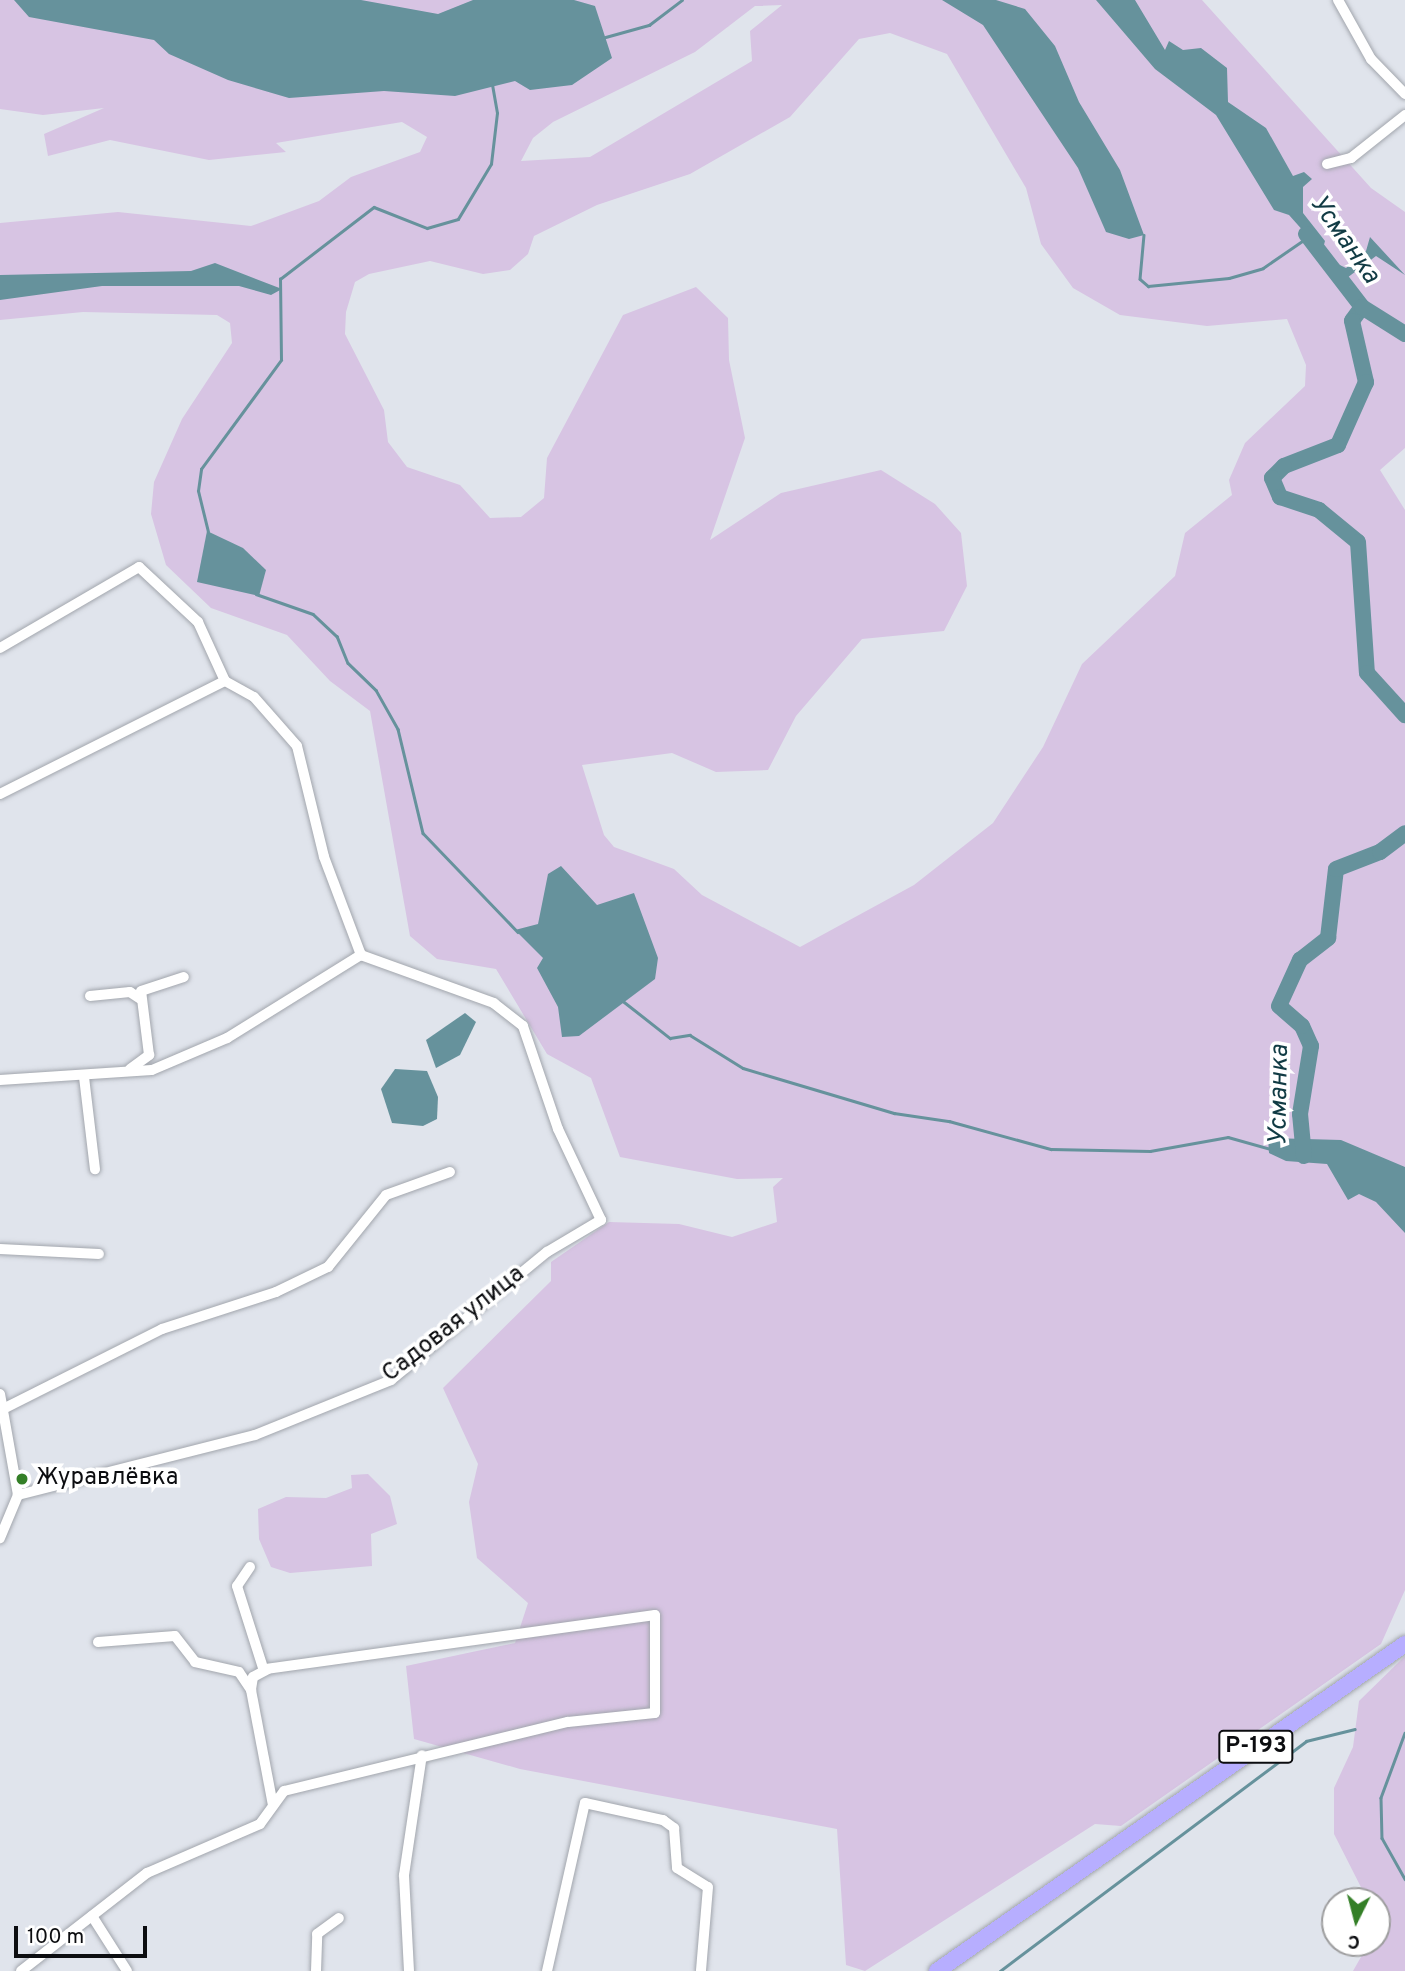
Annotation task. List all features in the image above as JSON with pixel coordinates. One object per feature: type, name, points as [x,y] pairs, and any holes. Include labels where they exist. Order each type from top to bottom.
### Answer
[{"type":"highway","name":"Р-193","points":[[937,1971],[1405,1644]]},
{"type":"street","points":[[1338,0],[1371,59],[1405,94]]},
{"type":"street","points":[[1327,164],[1351,158],[1405,115]]},
{"type":"street","points":[[0,648],[139,567],[198,622],[225,681],[254,697],[297,746],[324,857],[361,955],[228,1038],[152,1070],[84,1077],[0,1080]]},
{"type":"street","points":[[0,794],[225,681]]},
{"type":"street","name":"Садовая улица","points":[[18,1495],[255,1435],[390,1380],[547,1252],[601,1220],[558,1129],[523,1026],[494,1003],[361,955]]},
{"type":"street","points":[[129,1072],[149,1055],[139,998],[144,988],[184,977]]},
{"type":"street","points":[[90,996],[130,992],[139,998]]},
{"type":"street","points":[[84,1077],[94,1169]]},
{"type":"street","points":[[1,1410],[162,1329],[276,1292],[328,1267],[386,1195],[450,1172]]},
{"type":"street","points":[[0,1249],[99,1254]]},
{"type":"street","points":[[0,1394],[18,1495],[0,1538]]},
{"type":"street","points":[[250,1567],[237,1586],[264,1671]]},
{"type":"street","points":[[22,1971],[146,1873],[260,1824],[274,1805],[284,1791],[422,1755],[568,1722],[655,1713],[655,1615],[264,1671],[253,1677],[251,1690],[274,1805]]},
{"type":"street","points":[[98,1643],[175,1636],[195,1662],[239,1672],[251,1690]]},
{"type":"street","points":[[409,1971],[404,1875],[422,1755]]},
{"type":"street","points":[[547,1971],[585,1803],[663,1819],[674,1828],[677,1868],[709,1887],[701,1971]]},
{"type":"street","points":[[92,1916],[127,1971]]},
{"type":"street","points":[[316,1971],[317,1934],[340,1918]]},
{"type":"shaded area","points":[[0,0],[1202,0],[1371,188],[1405,212],[1405,448],[1380,470],[1405,510],[1405,1590],[1381,1644],[1121,1826],[1095,1824],[865,1971],[846,1965],[837,1829],[520,1769],[414,1739],[406,1666],[515,1643],[528,1603],[477,1558],[469,1502],[478,1464],[443,1388],[551,1281],[551,1262],[609,1222],[679,1224],[732,1237],[777,1222],[773,1187],[783,1178],[737,1179],[620,1157],[591,1078],[547,1054],[496,969],[437,959],[410,936],[370,711],[330,681],[287,635],[211,608],[166,565],[151,514],[154,482],[182,419],[232,343],[230,323],[217,315],[83,312],[0,320],[0,223],[118,212],[251,226],[319,201],[351,177],[420,152],[427,137],[402,122],[276,143],[286,152],[209,160],[110,140],[48,156],[44,134],[104,108],[43,115],[0,109]],"holes":[[[782,5],[750,31],[752,61],[590,157],[521,161],[533,138],[553,122],[695,52],[755,6]],[[890,33],[947,54],[1026,188],[1041,244],[1073,288],[1120,315],[1207,326],[1287,319],[1306,365],[1305,386],[1245,443],[1229,480],[1232,495],[1185,533],[1175,576],[1082,664],[1043,747],[993,823],[914,885],[800,947],[702,895],[674,869],[614,847],[604,835],[582,765],[672,753],[716,772],[768,770],[796,716],[862,639],[944,631],[967,586],[961,533],[935,504],[881,470],[781,493],[710,540],[745,438],[729,360],[728,318],[696,287],[623,315],[547,458],[544,498],[521,517],[490,518],[460,485],[407,467],[388,442],[384,410],[345,334],[346,312],[355,282],[369,274],[430,261],[483,274],[510,270],[528,254],[534,236],[597,205],[690,174],[790,117],[859,39]]]},
{"type":"shaded area","points":[[368,1474],[390,1496],[397,1524],[371,1534],[372,1566],[290,1573],[271,1567],[259,1539],[258,1509],[286,1497],[326,1498],[352,1488],[351,1475]]},
{"type":"shaded area","points":[[1405,1656],[1405,1971],[1353,1971],[1361,1957],[1391,1957],[1391,1887],[1361,1887],[1334,1834],[1334,1788],[1353,1747],[1359,1701]]},
{"type":"water","points":[[14,0],[361,0],[438,14],[473,0],[574,0],[595,6],[612,58],[572,85],[530,90],[515,81],[455,96],[384,91],[289,98],[228,80],[169,54],[154,40],[29,17]]},
{"type":"water","points":[[942,0],[996,0],[1025,9],[1055,46],[1079,102],[1120,170],[1144,235],[1129,239],[1106,232],[1078,168],[983,25]]},
{"type":"water","points":[[1096,0],[1135,0],[1165,50],[1169,41],[1183,50],[1201,48],[1227,68],[1228,102],[1266,128],[1293,176],[1304,172],[1312,179],[1303,187],[1303,213],[1325,241],[1322,252],[1289,215],[1274,210],[1216,115],[1155,69]]},
{"type":"water","points":[[1370,237],[1405,275],[1376,256],[1339,284],[1315,253],[1346,268],[1366,251]]},
{"type":"water","points":[[215,263],[282,289],[271,295],[239,286],[102,286],[0,300],[0,275],[191,271]]},
{"type":"water","points":[[207,531],[243,548],[266,570],[259,596],[197,582]]},
{"type":"water","points":[[561,866],[597,905],[634,893],[658,958],[655,979],[579,1036],[562,1037],[558,1007],[537,968],[543,958],[515,930],[538,924],[548,874]]},
{"type":"water","points":[[465,1013],[476,1022],[460,1055],[436,1068],[426,1040]]},
{"type":"water","points":[[395,1069],[427,1071],[438,1097],[437,1119],[423,1126],[392,1123],[381,1089]]},
{"type":"water","points":[[1268,1138],[1341,1140],[1405,1167],[1405,1233],[1376,1202],[1359,1194],[1348,1200],[1327,1164],[1286,1161],[1269,1153]]},
{"type":"waterway","points":[[602,38],[649,25],[682,0]]},
{"type":"waterway","points":[[208,532],[198,491],[201,469],[281,360],[280,279],[374,207],[427,228],[458,219],[491,164],[497,113],[492,86]]},
{"type":"waterway","name":"Усманка","points":[[1306,234],[1362,307],[1352,321],[1366,382],[1338,445],[1284,466],[1272,478],[1280,497],[1319,510],[1358,542],[1367,673],[1405,715]]},
{"type":"waterway","points":[[1144,235],[1140,279],[1148,286],[1229,278],[1263,268],[1308,237]]},
{"type":"waterway","points":[[1362,307],[1405,334]]},
{"type":"waterway","points":[[256,594],[313,614],[337,636],[348,663],[376,690],[398,729],[423,833],[518,932]]},
{"type":"waterway","name":"Усманка","points":[[1304,1156],[1300,1114],[1311,1046],[1302,1026],[1279,1006],[1300,960],[1328,938],[1336,869],[1380,852],[1405,833]]},
{"type":"waterway","points":[[623,1001],[670,1038],[690,1035],[743,1068],[894,1113],[949,1121],[1051,1149],[1150,1151],[1228,1137],[1271,1149]]},
{"type":"waterway","points":[[1000,1971],[1306,1741],[1355,1729]]},
{"type":"waterway","points":[[1405,1733],[1381,1798],[1382,1838],[1405,1879]]},
{"type":"place","name":"Журавлёвка","points":[[22,1479]]}]
